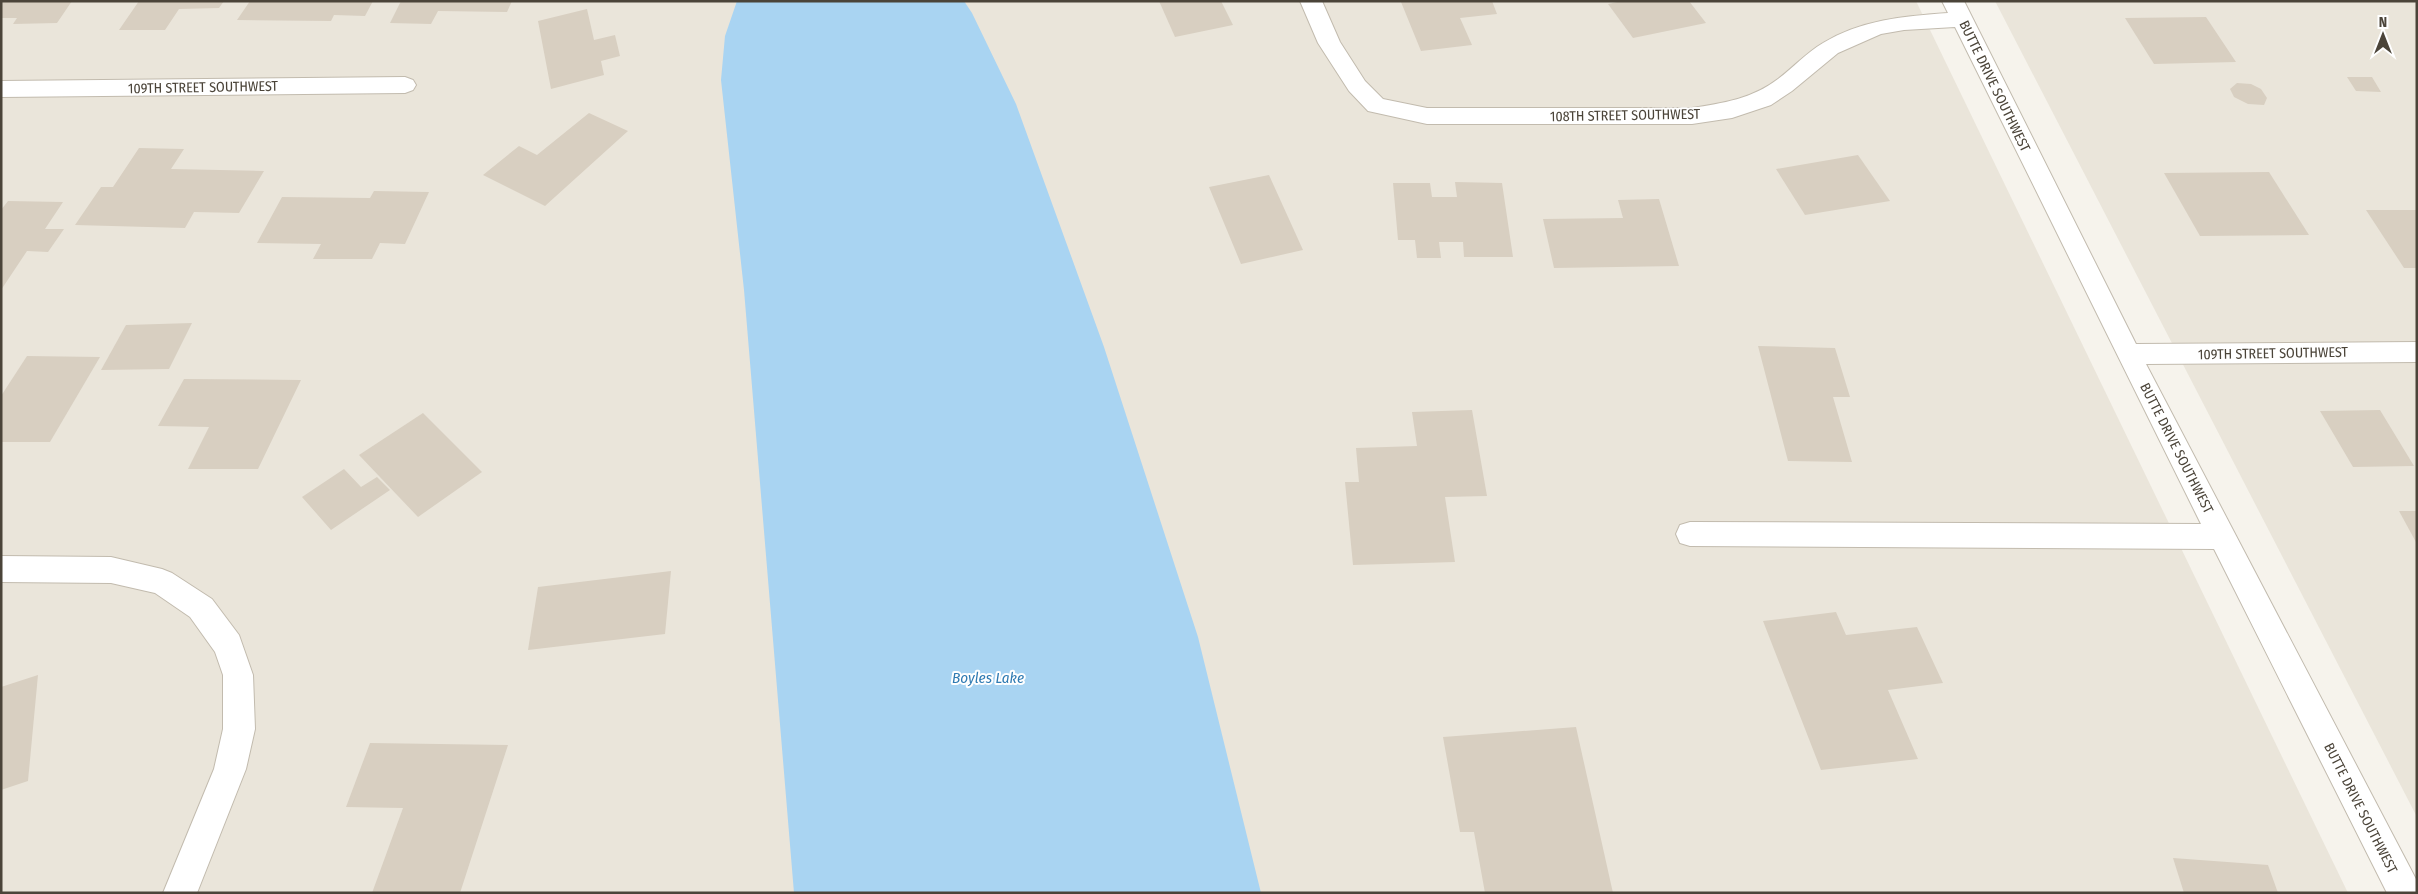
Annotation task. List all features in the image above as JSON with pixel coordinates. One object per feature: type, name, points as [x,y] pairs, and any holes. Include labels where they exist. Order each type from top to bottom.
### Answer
[{"type":"street","name":"108TH STREET SOUTHWEST","points":[[1311,1],[1329,43],[1357,86],[1376,105],[1427,116],[1474,117],[1692,116],[1732,110],[1763,99],[1784,86],[1830,48],[1876,28],[1957,10]]},
{"type":"street","name":"BUTTE DRIVE SOUTHWEST","points":[[1957,10],[2128,354],[2405,893]]},
{"type":"street","name":"109TH STREET SOUTHWEST","points":[[1,89],[405,85]]},
{"type":"street","name":"109TH STREET SOUTHWEST","points":[[2128,354],[2417,352]]},
{"type":"street","points":[[1690,534],[2222,537]]},
{"type":"street","points":[[1,569],[111,570],[162,582],[201,608],[228,645],[238,675],[238,729],[230,768],[180,893]]},
{"type":"shaded area","points":[[1,1],[1916,1],[2348,893],[1,893]]},
{"type":"shaded area","points":[[1995,1],[2417,1],[2417,817]]},
{"type":"water","name":"Boyles Lake","points":[[737,1],[964,1],[972,13],[1016,104],[1104,347],[1198,637],[1261,893],[794,893],[744,290],[721,80],[725,36]]},
{"type":"building","points":[[1,1],[72,1],[57,23],[13,24],[17,18],[1,18]]},
{"type":"building","points":[[139,1],[224,1],[219,8],[179,9],[165,30],[119,30]]},
{"type":"building","points":[[250,1],[373,1],[365,16],[334,15],[331,21],[237,20]]},
{"type":"building","points":[[401,1],[512,1],[507,12],[438,11],[431,24],[390,23]]},
{"type":"building","points":[[1159,1],[1221,1],[1233,25],[1175,37]]},
{"type":"building","points":[[1492,1],[1497,14],[1460,18],[1472,45],[1421,51],[1401,2]]},
{"type":"building","points":[[1622,1],[1689,1],[1706,23],[1633,38],[1608,4]]},
{"type":"building","points":[[587,9],[594,40],[615,35],[620,56],[601,61],[604,75],[551,89],[538,21]]},
{"type":"building","points":[[2206,17],[2236,62],[2154,64],[2125,18]]},
{"type":"building","points":[[2347,77],[2372,77],[2381,92],[2356,91]]},
{"type":"building","points":[[2237,83],[2251,84],[2261,89],[2267,98],[2264,105],[2248,104],[2234,97],[2230,89]]},
{"type":"building","points":[[589,113],[628,131],[545,206],[483,175],[519,146],[537,155]]},
{"type":"building","points":[[139,148],[184,149],[171,169],[264,171],[239,213],[194,212],[185,228],[75,225],[101,187],[113,187]]},
{"type":"building","points":[[1858,155],[1890,201],[1805,215],[1776,169]]},
{"type":"building","points":[[2269,172],[2309,235],[2200,236],[2164,173]]},
{"type":"building","points":[[1269,175],[1303,250],[1241,264],[1209,187]]},
{"type":"building","points":[[1455,182],[1502,183],[1513,257],[1464,257],[1463,242],[1439,242],[1441,258],[1417,258],[1415,240],[1398,240],[1393,183],[1430,183],[1432,197],[1457,197]]},
{"type":"building","points":[[374,191],[429,192],[405,244],[380,243],[372,259],[313,259],[321,244],[257,243],[282,197],[370,198]]},
{"type":"building","points":[[1659,199],[1679,266],[1554,268],[1543,219],[1623,218],[1618,200]]},
{"type":"building","points":[[8,201],[63,202],[45,229],[64,229],[48,252],[27,251],[1,290],[1,210]]},
{"type":"building","points":[[2366,210],[2417,210],[2417,268],[2404,268]]},
{"type":"building","points":[[192,323],[169,369],[101,370],[126,325]]},
{"type":"building","points":[[1758,346],[1835,348],[1850,397],[1833,397],[1852,462],[1788,461]]},
{"type":"building","points":[[27,356],[100,357],[50,442],[1,442],[1,396]]},
{"type":"building","points":[[184,379],[301,380],[258,469],[188,469],[209,427],[158,426]]},
{"type":"building","points":[[1472,410],[1487,496],[1445,497],[1455,562],[1353,565],[1345,482],[1359,482],[1356,448],[1417,446],[1412,412]]},
{"type":"building","points":[[2380,410],[2414,466],[2353,467],[2320,411]]},
{"type":"building","points":[[423,413],[482,472],[418,517],[359,455]]},
{"type":"building","points":[[344,469],[361,487],[377,477],[390,490],[331,530],[302,497]]},
{"type":"building","points":[[2399,511],[2417,511],[2417,544]]},
{"type":"building","points":[[671,571],[665,634],[528,650],[538,587]]},
{"type":"building","points":[[1836,612],[1846,635],[1917,627],[1943,683],[1888,690],[1918,759],[1821,770],[1763,621]]},
{"type":"building","points":[[38,675],[28,781],[1,790],[1,687]]},
{"type":"building","points":[[1576,727],[1613,893],[1485,893],[1474,832],[1460,832],[1443,737]]},
{"type":"building","points":[[370,743],[508,745],[460,893],[372,893],[403,808],[346,807]]},
{"type":"building","points":[[2173,858],[2268,865],[2278,893],[2184,893]]}]
